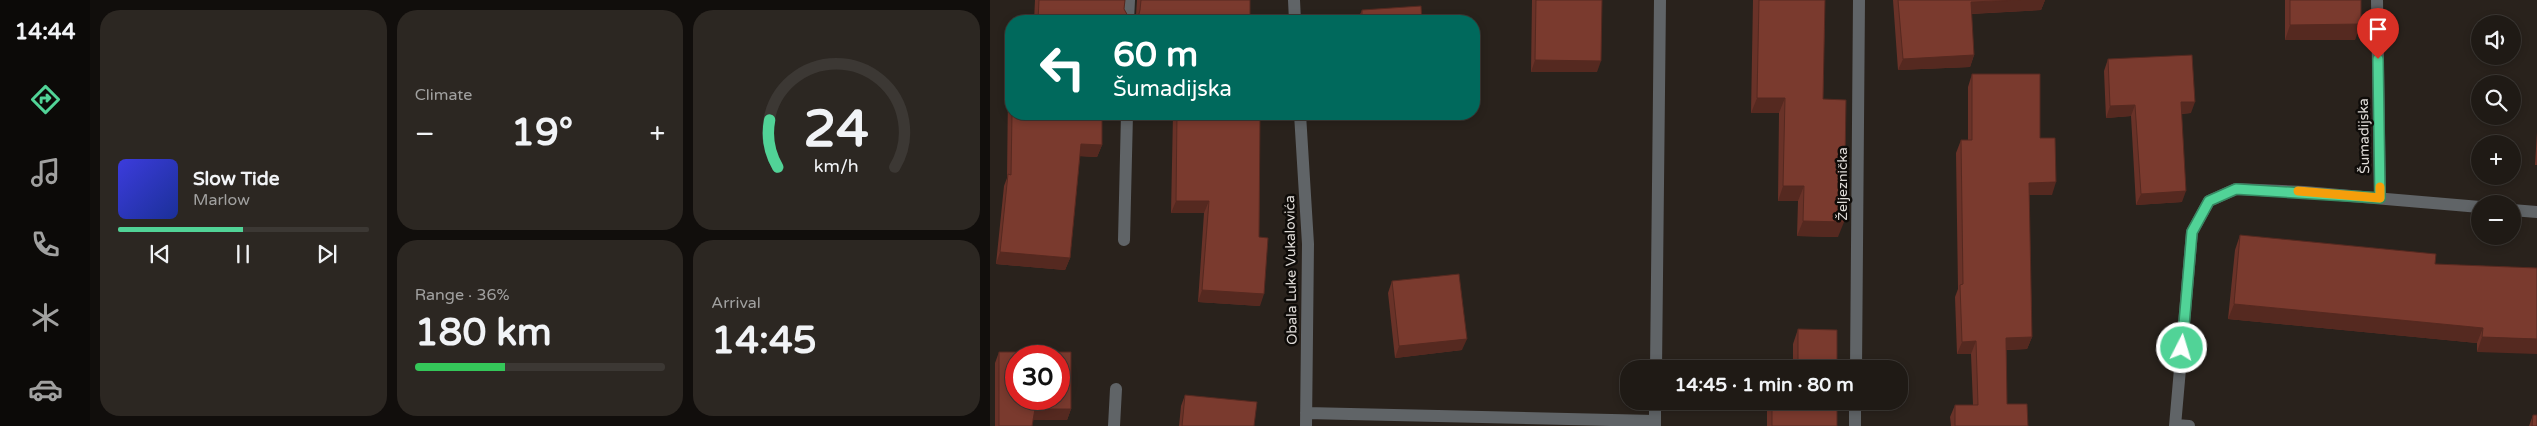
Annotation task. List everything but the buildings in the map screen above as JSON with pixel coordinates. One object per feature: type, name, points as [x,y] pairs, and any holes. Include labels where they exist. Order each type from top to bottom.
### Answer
[{"type":"street","points":[[1128,15],[1129,0]]},
{"type":"street","points":[[1294,0],[1295,15]]},
{"type":"street","points":[[1656,360],[1660,0]]},
{"type":"street","name":"Željeznička","points":[[1856,360],[1859,0]]},
{"type":"street","name":"Šumadijska","points":[[2377,0],[2380,198]]},
{"type":"street","points":[[1124,240],[1127,120]]},
{"type":"street","name":"Obala Luke Vukalovića","points":[[1300,120],[1308,244],[1306,420]]},
{"type":"street","points":[[2180,426],[2192,232],[2209,201],[2236,189],[2380,198],[2471,206]]},
{"type":"street","points":[[2521,211],[2537,212]]},
{"type":"street","points":[[1114,426],[1116,389]]},
{"type":"street","points":[[1306,420],[1655,424],[1656,410]]},
{"type":"street","points":[[1855,410],[1855,426]]},
{"type":"slow traffic","points":[[2298,191],[2380,198],[2380,187]]},
{"type":"route","points":[[2182,348],[2192,232],[2209,201],[2236,189],[2380,198],[2378,59]]}]
